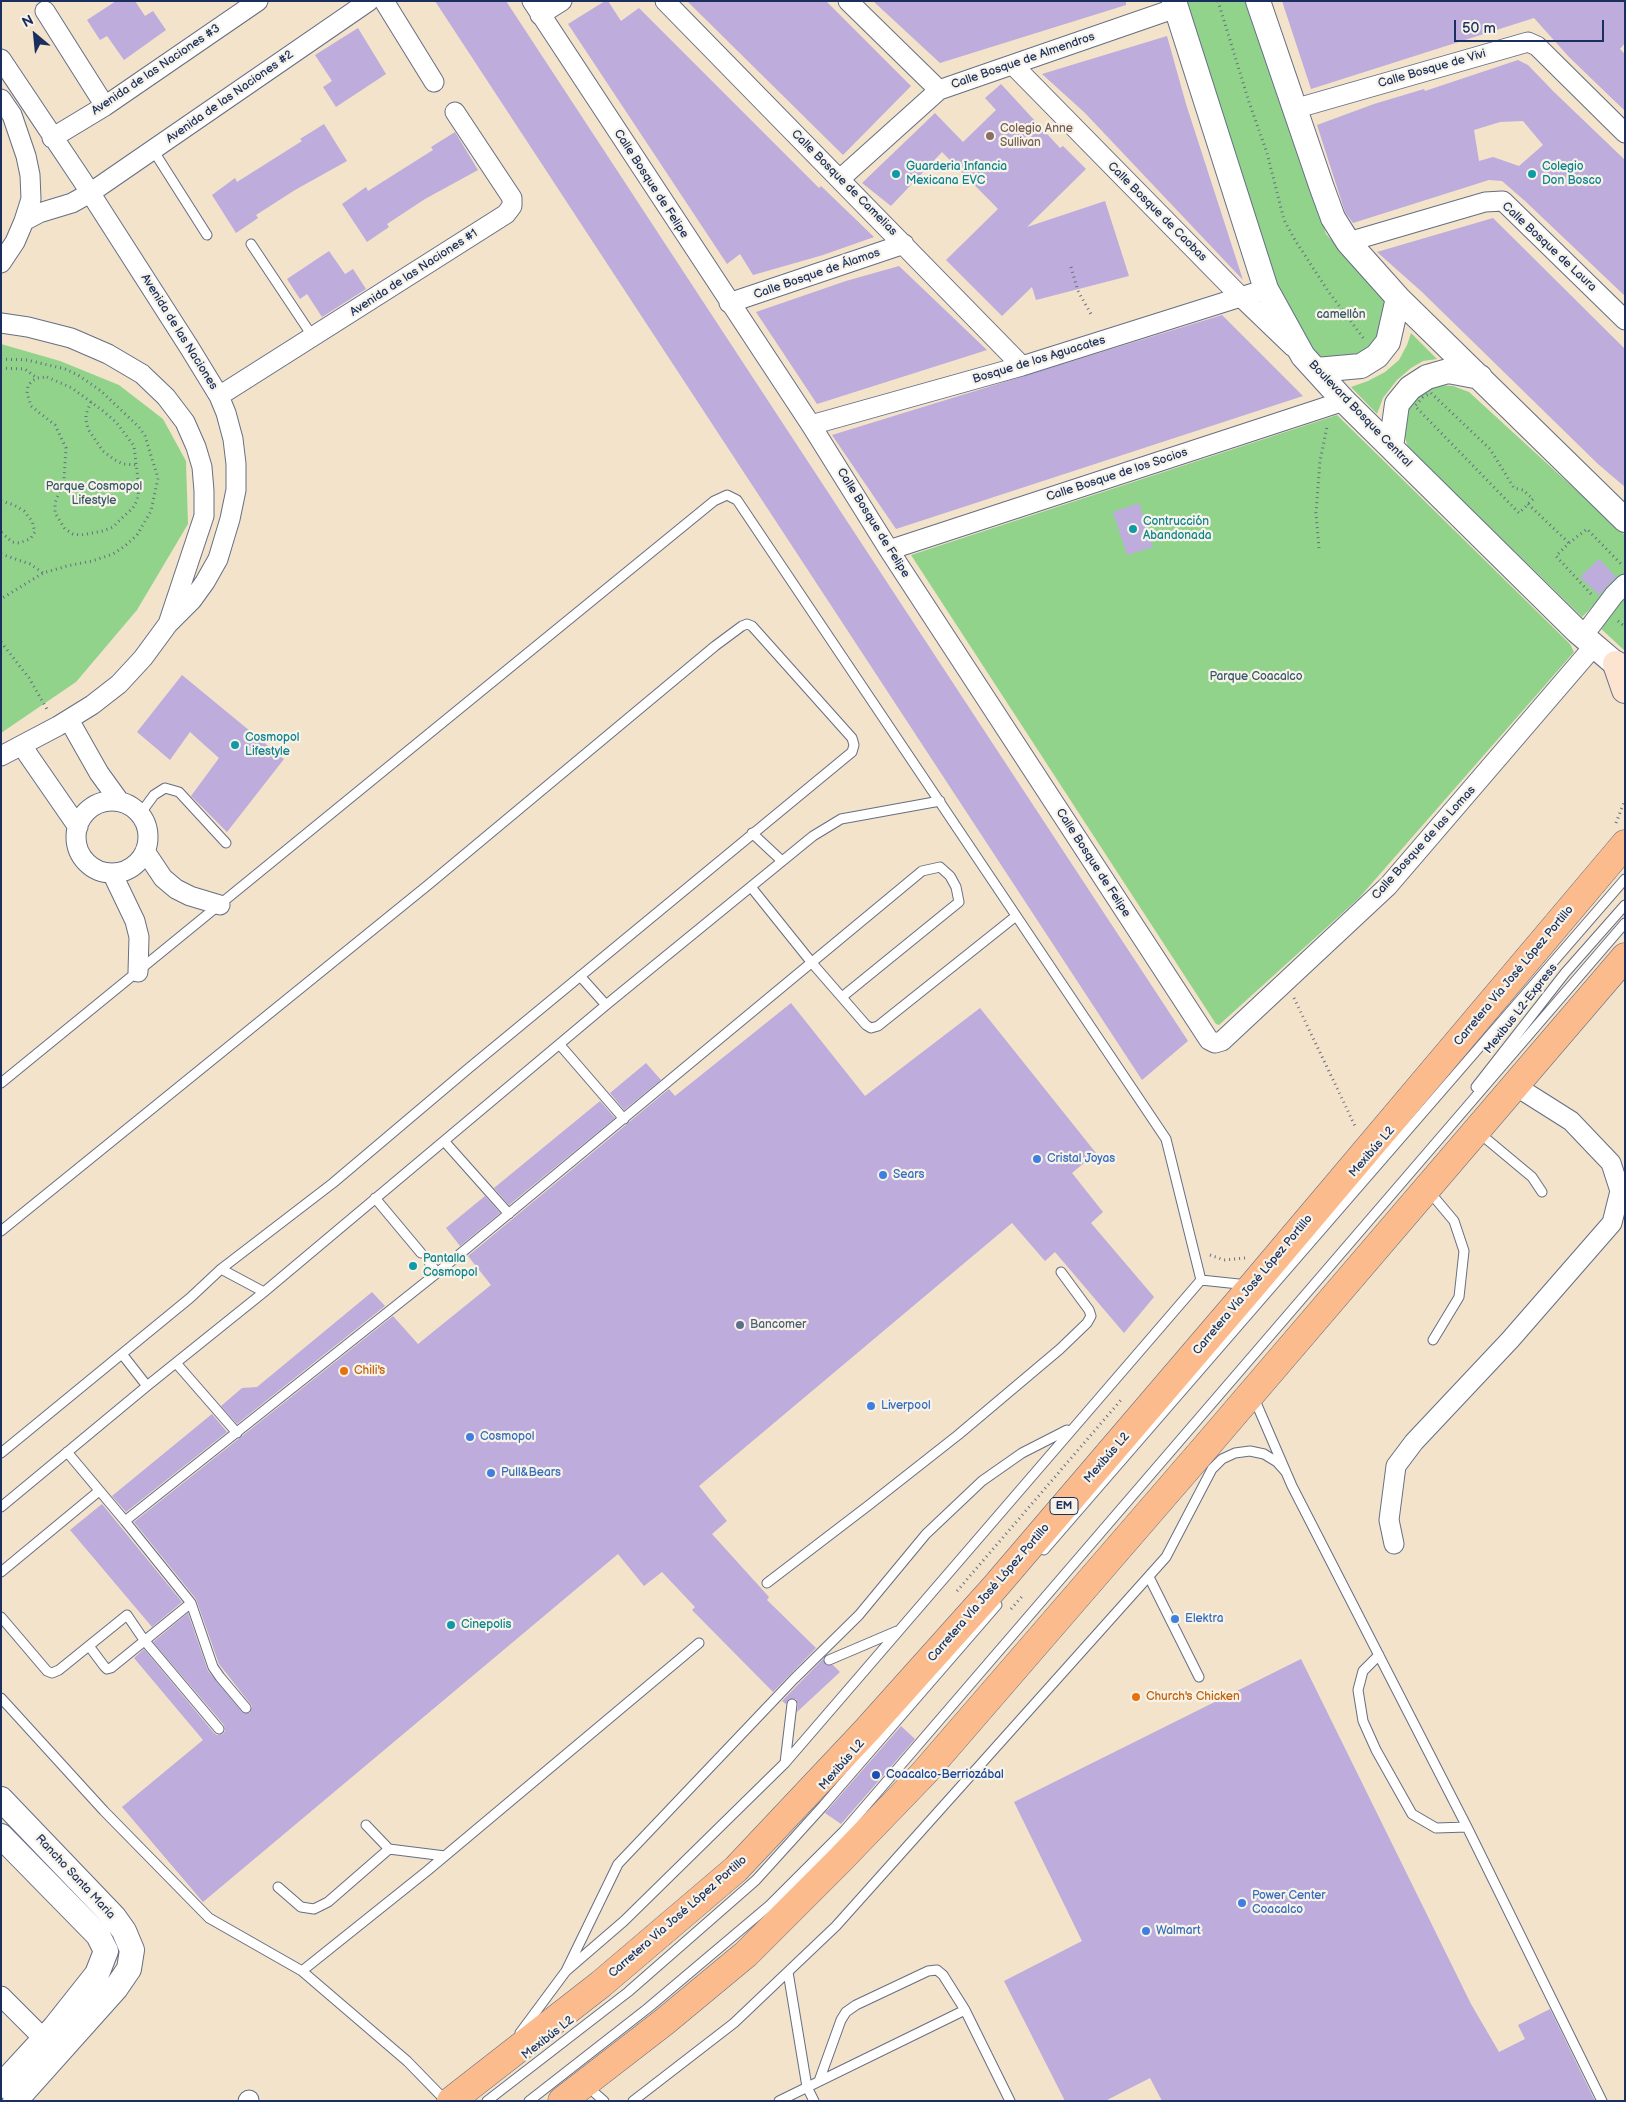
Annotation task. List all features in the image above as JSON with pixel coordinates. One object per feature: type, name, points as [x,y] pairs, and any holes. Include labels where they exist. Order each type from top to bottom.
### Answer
[{"type":"main road","points":[[1620,668],[1625,690]]},
{"type":"main road","name":"Carretera Vía José López Portillo","points":[[451,2101],[601,1984],[736,1869],[866,1731],[988,1594],[1253,1285],[1621,839]]},
{"type":"main road","points":[[562,2101],[594,2092],[664,2022],[746,1954],[924,1773],[1625,957]]},
{"type":"street","name":"Avenida de las Naciones #3","points":[[52,138],[105,106],[258,1]]},
{"type":"street","name":"Avenida de las Naciones #2","points":[[24,221],[39,213],[72,203],[90,193],[370,1]]},
{"type":"street","points":[[384,1],[434,82]]},
{"type":"street","points":[[536,8],[562,1]]},
{"type":"street","name":"Calle Bosque de Camelias","points":[[665,1],[1022,366]]},
{"type":"street","points":[[848,1],[939,90]]},
{"type":"street","points":[[1258,1],[1333,218],[1348,242],[1398,298],[1625,520]]},
{"type":"street","name":"Calle Bosque de Almendros","points":[[840,179],[939,90],[1014,66],[1175,5]]},
{"type":"street","name":"Boulevard Bosque Central","points":[[1175,5],[1266,289],[1310,363],[1337,403],[1391,447],[1588,641],[1620,668]]},
{"type":"street","name":"Calle Bosque de Felipe","points":[[536,8],[811,425],[889,550],[1209,1040],[1215,1043]]},
{"type":"street","points":[[45,11],[105,106]]},
{"type":"street","name":"Calle Bosque de Vivi","points":[[1294,109],[1528,42],[1537,46],[1625,133]]},
{"type":"street","name":"Avenida de las Naciones","points":[[1,59],[90,193],[219,396],[234,439],[236,490],[230,519],[218,559],[192,600],[168,624]]},
{"type":"street","name":"Calle Bosque de Caobas","points":[[1014,66],[1242,298],[1310,363]]},
{"type":"street","points":[[1,99],[12,115],[26,156],[30,175],[31,199],[15,242],[1,264]]},
{"type":"street","name":"Avenida de las Naciones #1","points":[[219,396],[314,338],[506,214],[512,206],[512,198],[455,112]]},
{"type":"street","name":"Calle Bosque de Laura","points":[[1348,242],[1485,202],[1503,201],[1625,320]]},
{"type":"street","name":"Calle Bosque de Álamos","points":[[729,303],[904,244]]},
{"type":"street","name":"Bosque de los Aguacates","points":[[811,425],[1022,366],[1266,289]]},
{"type":"street","points":[[1310,363],[1361,366],[1377,356],[1388,342],[1398,298]]},
{"type":"street","points":[[1,323],[28,327],[71,338],[108,354],[142,374],[166,396],[184,422],[196,447],[202,467],[204,516],[168,624],[143,658],[119,684],[92,705],[22,746],[1,756]]},
{"type":"street","points":[[1391,447],[1397,404],[1410,388],[1427,376],[1448,371],[1480,377]]},
{"type":"street","name":"Calle Bosque de los Socios","points":[[889,550],[1337,403]]},
{"type":"street","name":"Calle Bosque de las Lomas","points":[[1215,1043],[1222,1041],[1388,886],[1588,641],[1624,576]]},
{"type":"street","points":[[63,723],[120,802]]},
{"type":"street","points":[[22,746],[78,827]]},
{"type":"street","points":[[109,801],[131,806],[140,814],[146,824],[149,835],[145,852],[134,866],[124,871],[112,873],[100,871],[90,865],[82,856],[77,845],[78,827],[87,812],[97,805],[109,801]]},
{"type":"street","points":[[145,852],[164,878],[176,890],[220,905]]},
{"type":"street","points":[[112,873],[135,921],[139,936],[138,972]]},
{"type":"street","points":[[1394,1544],[1389,1520],[1396,1466],[1414,1442],[1510,1340],[1612,1223],[1620,1191],[1611,1163],[1571,1121],[1514,1086]]},
{"type":"street","name":"Rancho Santa Maria","points":[[1,1799],[114,1917],[124,1931],[132,1950],[129,1969],[116,1988],[14,2101]]},
{"type":"street","name":"Rancho Santa Maria","points":[[1,1836],[98,1934],[106,1951],[97,1974],[44,2039],[1,2086]]},
{"type":"street","points":[[1,1996],[44,2039]]},
{"type":"lane","points":[[153,150],[207,235]]},
{"type":"lane","points":[[251,244],[314,338]]},
{"type":"lane","points":[[1,1083],[714,500],[727,496],[736,500],[1166,1140],[1201,1280]]},
{"type":"lane","points":[[1,1231],[486,838],[715,646],[747,624],[752,626],[845,731],[854,745],[852,752],[752,833],[333,1183],[222,1269],[1,1453]]},
{"type":"lane","points":[[140,814],[154,795],[165,788],[179,792],[226,843]]},
{"type":"lane","points":[[1,1507],[264,1292],[606,1005],[813,836],[841,819],[940,801]]},
{"type":"lane","points":[[752,833],[782,860]]},
{"type":"lane","points":[[125,1522],[437,1273],[922,870],[940,867],[950,876],[956,888],[959,902],[842,997]]},
{"type":"lane","name":"Mexibús L2","points":[[1038,1557],[1625,879]]},
{"type":"lane","points":[[751,887],[812,963],[866,1025],[871,1028],[878,1026],[1016,916]]},
{"type":"lane","name":"Mexibus L2-Express","points":[[1443,1134],[1564,973],[1625,905]]},
{"type":"lane","points":[[529,2101],[648,2008],[763,1911],[844,1831],[1625,923]]},
{"type":"lane","points":[[580,976],[606,1005]]},
{"type":"lane","points":[[560,1045],[624,1119]]},
{"type":"lane","points":[[1476,1131],[1526,1170],[1542,1192]]},
{"type":"lane","points":[[444,1141],[509,1214]]},
{"type":"lane","points":[[1427,1188],[1454,1221],[1464,1251],[1460,1297],[1433,1340]]},
{"type":"lane","points":[[375,1198],[421,1254]]},
{"type":"lane","points":[[429,1262],[437,1273]]},
{"type":"lane","points":[[222,1269],[264,1292]]},
{"type":"lane","points":[[767,1583],[869,1506],[958,1435],[1060,1349],[1087,1322],[1091,1316],[1089,1310],[1061,1272]]},
{"type":"lane","points":[[1201,1280],[1253,1285]]},
{"type":"lane","points":[[566,1972],[624,1921],[785,1763],[1201,1280]]},
{"type":"lane","points":[[122,1354],[147,1386]]},
{"type":"lane","points":[[176,1363],[237,1433]]},
{"type":"lane","points":[[1252,1393],[1286,1472],[1467,1827],[1602,2101]]},
{"type":"lane","points":[[494,2068],[566,1972],[618,1864],[794,1679],[859,1615],[926,1534],[982,1481],[1022,1453],[1072,1428]]},
{"type":"lane","points":[[1204,1449],[1205,1482]]},
{"type":"lane","points":[[67,1452],[191,1603],[214,1666],[220,1677],[246,1708]]},
{"type":"lane","points":[[633,2101],[734,2023],[836,1926],[1166,1557],[1212,1469],[1222,1459],[1235,1453],[1250,1452],[1264,1454],[1277,1462],[1286,1472]]},
{"type":"lane","points":[[1,1572],[100,1491]]},
{"type":"lane","points":[[1149,1576],[1199,1677]]},
{"type":"lane","name":"Mexibús L2","points":[[487,2101],[628,1992],[756,1880],[823,1806],[1006,1595]]},
{"type":"lane","points":[[89,1646],[107,1669],[111,1668],[191,1603]]},
{"type":"lane","points":[[1,1617],[47,1670],[52,1673],[59,1670],[127,1615],[144,1640],[219,1729]]},
{"type":"lane","points":[[829,1660],[899,1630]]},
{"type":"lane","points":[[302,1971],[445,1856],[699,1643]]},
{"type":"lane","points":[[1379,1655],[1363,1671],[1358,1690],[1363,1722],[1376,1750],[1412,1814],[1436,1828],[1467,1827]]},
{"type":"lane","points":[[1,1698],[104,1811],[209,1918],[302,1971],[407,2061],[446,2101]]},
{"type":"lane","points":[[785,1763],[792,1704]]},
{"type":"lane","points":[[366,1825],[389,1849],[445,1856]]},
{"type":"lane","points":[[278,1887],[301,1908],[314,1909],[328,1902],[389,1849]]},
{"type":"lane","points":[[819,2081],[841,2020],[846,2012],[856,2005],[928,1971],[936,1970],[943,1975],[965,2010],[1010,2101]]},
{"type":"lane","points":[[788,1972],[807,2087],[814,2101]]},
{"type":"lane","points":[[778,2101],[965,2010]]},
{"type":"path","points":[[1218,1],[1267,153],[1284,220],[1328,290],[1368,344]]},
{"type":"path","points":[[1071,268],[1078,290],[1092,316]]},
{"type":"path","points":[[1,359],[26,360],[65,369],[78,375],[114,402],[139,427],[144,436],[156,467],[157,486],[152,511],[137,534],[113,554],[43,573],[1,599]]},
{"type":"path","points":[[1,368],[25,369],[37,378],[52,378],[72,388],[116,422],[129,438],[134,446],[137,465],[139,488],[137,500],[133,508],[113,526],[103,531],[81,536],[73,534],[65,529],[55,513],[55,503],[64,480],[66,448],[55,425],[31,406],[27,399],[28,386],[37,378]]},
{"type":"path","points":[[1431,393],[1490,449],[1514,488],[1523,490],[1533,499],[1528,504],[1518,513],[1508,504],[1480,472],[1415,406],[1423,397],[1431,393]]},
{"type":"path","points":[[91,402],[86,414],[86,420],[88,429],[98,443],[115,460],[124,464],[137,465]]},
{"type":"path","points":[[1319,548],[1316,513],[1320,461],[1337,403]]},
{"type":"path","points":[[1,501],[14,505],[24,511],[32,521],[35,532],[34,536],[30,539],[19,543],[12,542],[1,532]]},
{"type":"path","points":[[1528,504],[1569,543]]},
{"type":"path","points":[[1594,598],[1556,556],[1569,543],[1588,529],[1624,576]]},
{"type":"path","points":[[1,554],[30,564],[43,573]]},
{"type":"path","points":[[1,642],[63,723]]},
{"type":"path","points":[[1621,839],[1625,800]]},
{"type":"path","points":[[1286,982],[1358,1132]]},
{"type":"path","points":[[975,1569],[1122,1399]]},
{"type":"green space","name":"camellón","points":[[1181,1],[1248,1],[1326,234],[1382,295],[1387,313],[1371,351],[1332,361],[1312,353],[1274,285]]},
{"type":"green space","points":[[1411,333],[1437,359],[1423,361],[1397,380],[1383,398],[1377,414],[1351,387],[1385,372],[1399,360]]},
{"type":"green space","name":"Parque Cosmopol Lifestyle","points":[[1,344],[60,361],[119,385],[163,419],[186,461],[188,524],[137,610],[76,682],[1,733]]},
{"type":"green space","points":[[1438,385],[1453,386],[1469,392],[1625,535],[1625,574],[1582,617],[1408,447],[1402,429],[1405,409],[1418,393]]},
{"type":"green space","name":"Parque Coacalco","points":[[1337,415],[1570,644],[1574,652],[1359,898],[1219,1025],[1216,1024],[911,555]]},
{"type":"green space","points":[[1625,592],[1625,651],[1598,626]]},
{"type":"building","points":[[116,1],[135,1],[145,16],[153,11],[166,30],[124,60],[107,36],[100,40],[87,20]]},
{"type":"building","points":[[435,1],[506,1],[1188,1041],[1142,1080]]},
{"type":"building","points":[[608,1],[621,21],[639,8],[819,188],[821,186],[874,237],[823,255],[753,275],[740,254],[727,264],[568,24]]},
{"type":"building","points":[[687,1],[826,1],[911,86],[843,155]]},
{"type":"building","points":[[873,1],[1126,1],[1126,5],[940,63]]},
{"type":"building","points":[[1282,1],[1625,1],[1625,43],[1620,49],[1625,54],[1625,111],[1569,57],[1534,18],[1311,89]]},
{"type":"building","points":[[358,28],[386,74],[336,107],[323,87],[332,81],[315,55]]},
{"type":"building","points":[[1167,36],[1186,104],[1243,280],[1085,113],[1042,74]]},
{"type":"building","points":[[1518,60],[1528,65],[1625,160],[1625,296],[1502,181],[1489,180],[1353,223],[1345,212],[1317,125],[1374,104],[1424,89],[1425,91]],"holes":[[[1523,121],[1543,145],[1519,166],[1493,157],[1479,161],[1474,130],[1500,122]]]},
{"type":"building","points":[[1001,84],[1060,148],[1063,146],[1086,169],[1027,227],[1105,201],[1129,276],[1036,300],[1032,287],[1002,316],[946,260],[998,209],[942,152],[891,206],[862,183],[935,113],[963,142],[996,110],[985,98]]},
{"type":"building","points":[[324,124],[347,161],[295,190],[256,215],[258,218],[236,233],[212,195],[235,178],[237,182],[302,141],[300,139]]},
{"type":"building","points":[[455,132],[478,170],[425,199],[387,224],[389,227],[367,242],[342,204],[366,187],[368,191],[433,150],[431,147]]},
{"type":"building","points":[[1493,218],[1625,349],[1625,487],[1598,464],[1422,292],[1377,252]]},
{"type":"building","points":[[329,251],[345,274],[353,269],[366,289],[322,317],[307,294],[300,299],[287,279]]},
{"type":"building","points":[[899,266],[987,350],[817,404],[756,312],[846,281]]},
{"type":"building","points":[[1222,315],[1303,396],[896,529],[832,435]]},
{"type":"building","name":"Contrucción Abandonada","points":[[1139,503],[1153,547],[1127,555],[1113,512]]},
{"type":"building","points":[[1599,559],[1616,577],[1599,595],[1580,577]]},
{"type":"building","name":"Cosmopol Lifestyle","points":[[182,675],[284,759],[227,832],[191,796],[219,758],[190,732],[170,760],[137,732]]},
{"type":"building","name":"Cosmopol","points":[[791,1003],[865,1096],[980,1008],[1096,1153],[1072,1173],[1103,1212],[1091,1223],[1154,1297],[1124,1333],[1055,1252],[1045,1261],[1012,1223],[699,1486],[727,1521],[712,1534],[769,1597],[767,1600],[816,1648],[773,1692],[692,1610],[695,1607],[662,1572],[644,1586],[618,1554],[203,1902],[122,1807],[203,1740],[134,1658],[144,1649],[214,1733],[217,1735],[223,1734],[225,1731],[224,1725],[153,1642],[188,1613],[208,1671],[242,1712],[250,1713],[252,1706],[219,1664],[196,1599],[134,1522],[393,1316],[418,1344],[491,1285],[468,1256],[669,1089],[675,1096]]},
{"type":"building","points":[[646,1063],[661,1080],[624,1110],[610,1093]]},
{"type":"building","points":[[600,1101],[615,1118],[509,1205],[494,1188]]},
{"type":"building","points":[[485,1196],[500,1213],[460,1246],[446,1228]]},
{"type":"building","points":[[372,1292],[385,1306],[237,1424],[221,1406],[242,1388],[257,1387]]},
{"type":"building","points":[[212,1414],[227,1432],[126,1512],[112,1496]]},
{"type":"building","points":[[102,1504],[182,1602],[152,1627],[70,1530]]},
{"type":"building","points":[[823,1659],[826,1665],[833,1665],[840,1672],[797,1712],[798,1704],[796,1699],[789,1699],[786,1704],[782,1701]]},
{"type":"building","name":"Power Center Coacalco","points":[[1301,1659],[1471,2004],[1499,2052],[1525,2039],[1518,2025],[1550,2009],[1595,2101],[1162,2101],[1150,2078],[1105,2101],[1065,2101],[1004,1981],[1082,1941],[1014,1802]]},
{"type":"building","points":[[901,1726],[915,1739],[841,1824],[825,1813]]},
{"type":"place","name":"Colegio Anne Sullivan","points":[[990,136]]},
{"type":"place","name":"Guarderia Infancia Mexicana EVC","points":[[896,174]]},
{"type":"place","name":"Colegio Don Bosco","points":[[1532,174]]},
{"type":"place","name":"Contrucción Abandonada","points":[[1133,529]]},
{"type":"place","name":"Cosmopol Lifestyle","points":[[235,745]]},
{"type":"place","name":"Cristal Joyas","points":[[1037,1159]]},
{"type":"place","name":"Sears","points":[[883,1175]]},
{"type":"place","name":"Pantalla Cosmopol","points":[[413,1266]]},
{"type":"place","name":"Bancomer","points":[[740,1325]]},
{"type":"place","name":"Chili's","points":[[344,1371]]},
{"type":"place","name":"Liverpool","points":[[871,1406]]},
{"type":"place","name":"Cosmopol","points":[[470,1437]]},
{"type":"place","name":"Pull&Bears","points":[[491,1473]]},
{"type":"place","name":"Elektra","points":[[1175,1619]]},
{"type":"place","name":"Cinepolis","points":[[451,1625]]},
{"type":"place","name":"Church's Chicken","points":[[1136,1697]]},
{"type":"place","name":"Coacalco-Berriozábal","points":[[876,1775]]},
{"type":"place","name":"Power Center Coacalco","points":[[1242,1903]]},
{"type":"place","name":"Walmart","points":[[1146,1931]]}]
